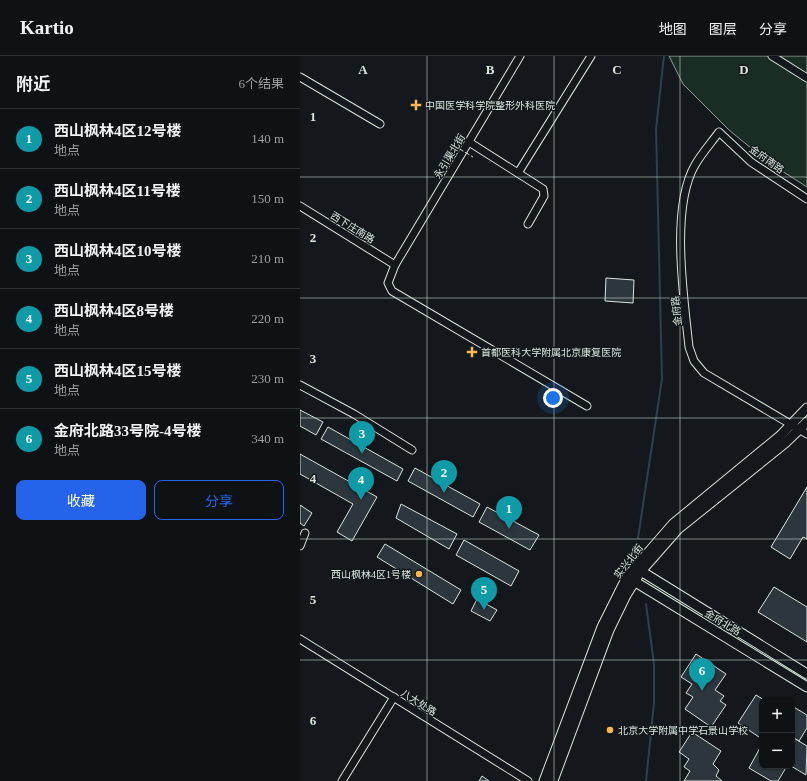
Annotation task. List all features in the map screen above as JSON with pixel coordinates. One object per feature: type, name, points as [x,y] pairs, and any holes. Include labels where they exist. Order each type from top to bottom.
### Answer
[{"type":"main road","name":"实兴北街","points":[[799,429],[807,408]]},
{"type":"main road","name":"实兴北街","points":[[544,781],[602,627],[630,579],[678,529],[807,422]]},
{"type":"main road","name":"金府北路","points":[[638,569],[807,674]]},
{"type":"main road","name":"实兴北街","points":[[551,781],[554,778],[609,630],[630,579]]},
{"type":"main road","name":"金府北路","points":[[630,579],[807,687]]},
{"type":"street","name":"永引渠北街","points":[[520,56],[395,265],[388,283],[392,291],[587,406]]},
{"type":"street","points":[[518,173],[591,56]]},
{"type":"street","points":[[772,56],[807,78]]},
{"type":"street","points":[[300,77],[380,124]]},
{"type":"street","name":"金府南路","points":[[719,132],[751,162],[807,198]]},
{"type":"street","name":"金府路","points":[[719,132],[695,165],[684,195],[680,257],[689,347],[694,360],[704,373],[799,429]]},
{"type":"street","points":[[469,142],[539,185],[545,193],[528,224]]},
{"type":"street","name":"西下庄南路","points":[[300,206],[395,265]]},
{"type":"street","points":[[300,385],[354,414],[412,450]]},
{"type":"street","points":[[300,546],[305,534]]},
{"type":"street","name":"八大处路","points":[[300,639],[528,781]]},
{"type":"street","points":[[342,781],[394,697]]},
{"type":"green space","points":[[669,56],[807,56],[807,187],[768,162],[729,130],[683,84]]},
{"type":"building","points":[[606,278],[634,280],[633,303],[605,301]]},
{"type":"building","points":[[300,410],[323,422],[316,435],[300,426]]},
{"type":"building","points":[[328,427],[403,469],[397,481],[321,439]]},
{"type":"building","points":[[300,454],[377,497],[352,541],[337,532],[353,504],[300,474]]},
{"type":"building","points":[[415,468],[480,504],[473,517],[408,481]]},
{"type":"building","points":[[807,487],[807,539],[803,537],[790,559],[771,547]]},
{"type":"building","points":[[401,504],[457,534],[449,549],[396,518]]},
{"type":"building","points":[[300,505],[312,513],[304,526],[300,523]]},
{"type":"building","points":[[487,507],[539,535],[530,550],[479,522]]},
{"type":"building","points":[[464,540],[519,571],[511,586],[456,555]]},
{"type":"building","name":"西山枫林4区1号楼","points":[[385,544],[461,590],[453,604],[377,557]]},
{"type":"building","points":[[774,587],[807,607],[807,642],[758,612]]},
{"type":"building","points":[[477,599],[497,610],[490,621],[471,611]]},
{"type":"building","points":[[696,654],[726,674],[715,690],[724,696],[720,701],[726,705],[711,727],[685,709],[693,697],[686,693],[692,684],[681,677]]},
{"type":"building","points":[[756,695],[759,697],[759,737],[738,723]]},
{"type":"building","points":[[795,708],[807,715],[807,728],[799,741],[795,739]]},
{"type":"building","points":[[692,732],[721,751],[713,764],[719,770],[716,776],[722,781],[684,781],[690,771],[684,767],[689,759],[679,752]]},
{"type":"building","points":[[795,739],[807,746],[806,775],[795,768]]},
{"type":"building","points":[[759,750],[759,769],[785,769],[778,781],[771,781],[749,768]]},
{"type":"building","points":[[482,776],[489,781],[479,781]]},
{"type":"waterway","points":[[638,538],[662,379],[656,129],[664,56]]},
{"type":"waterway","points":[[646,604],[654,664],[654,703],[646,781]]},
{"type":"fence","points":[[453,145],[473,157]]},
{"type":"place","name":"中国医学科学院整形外科医院","points":[[416,105]]},
{"type":"place","name":"首都医科大学附属北京康复医院","points":[[472,352]]},
{"type":"place","name":"西山枫林4区10号楼","points":[[362,454]]},
{"type":"place","name":"西山枫林4区11号楼","points":[[444,493]]},
{"type":"place","name":"西山枫林4区8号楼","points":[[361,500]]},
{"type":"place","name":"西山枫林4区12号楼","points":[[509,529]]},
{"type":"place","name":"西山枫林4区1号楼","points":[[419,574]]},
{"type":"place","name":"西山枫林4区15号楼","points":[[484,610]]},
{"type":"place","name":"金府北路33号院-4号楼","points":[[702,691]]},
{"type":"place","name":"北京大学附属中学石景山学校","points":[[610,730]]}]
